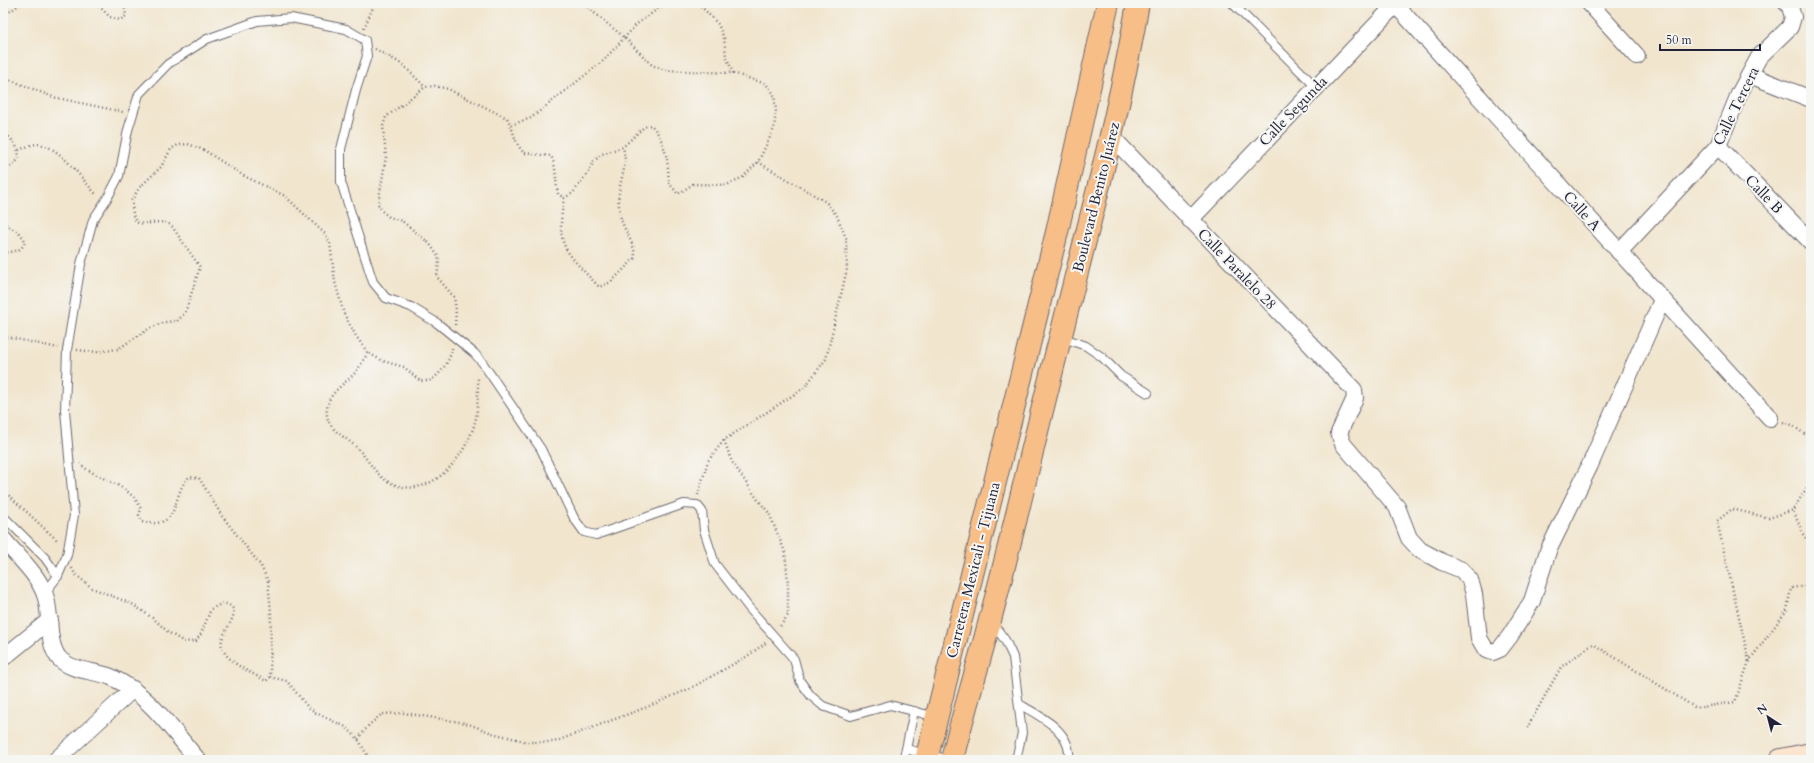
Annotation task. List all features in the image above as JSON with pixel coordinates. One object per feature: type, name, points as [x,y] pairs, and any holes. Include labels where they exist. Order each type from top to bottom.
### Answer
[{"type":"main road","name":"Boulevard Benito Juárez","points":[[1020,380],[1057,232],[1108,3]]},
{"type":"main road","name":"Boulevard Benito Juárez","points":[[1047,389],[1079,268],[1111,136],[1138,3]]},
{"type":"main road","name":"Carretera Mexicali - Tijuana","points":[[927,757],[1020,380]]},
{"type":"main road","name":"Carretera Mexicali - Tijuana","points":[[952,760],[960,723],[990,621],[1047,389]]},
{"type":"main road","points":[[1781,760],[1811,754]]},
{"type":"street","points":[[1589,3],[1637,56]]},
{"type":"street","name":"Calle Segunda","points":[[1190,220],[1395,4]]},
{"type":"street","name":"Calle A","points":[[1395,4],[1770,418]]},
{"type":"street","name":"Calle Tercera","points":[[1619,252],[1718,146],[1739,94],[1760,57],[1790,27],[1793,17],[1788,5]]},
{"type":"street","points":[[1750,75],[1811,99]]},
{"type":"street","name":"Calle Paralelo 28","points":[[1111,136],[1354,390],[1355,398],[1339,433],[1343,444],[1397,507],[1409,538],[1420,550],[1442,562],[1462,570],[1470,580],[1474,594],[1479,638],[1486,650],[1493,652],[1500,649],[1532,601],[1548,551],[1590,465],[1662,300]]},
{"type":"street","name":"Calle B","points":[[1718,146],[1811,242]]},
{"type":"street","points":[[3,540],[37,579],[45,594],[53,645],[58,656],[64,663],[109,676],[133,689],[148,702],[198,760]]},
{"type":"street","points":[[3,658],[50,620]]},
{"type":"street","points":[[56,760],[133,689]]},
{"type":"lane","points":[[1232,3],[1316,87]]},
{"type":"lane","points":[[45,594],[58,576],[67,555],[74,515],[65,410],[67,350],[81,264],[93,220],[119,176],[133,113],[139,94],[168,64],[207,39],[257,21],[290,18],[346,29],[365,40],[367,56],[356,90],[341,149],[341,182],[373,282],[386,298],[411,307],[437,323],[482,362],[541,449],[574,518],[584,532],[596,535],[684,504],[697,504],[702,511],[704,530],[715,564],[749,608],[794,659],[800,681],[811,696],[823,706],[851,716],[890,705],[937,717]]},
{"type":"lane","points":[[1060,337],[1086,346],[1102,357],[1121,376],[1148,393]]},
{"type":"lane","points":[[3,516],[45,558],[58,576]]},
{"type":"lane","points":[[990,621],[1005,640],[1013,657],[1022,733],[1016,760]]},
{"type":"lane","points":[[1019,704],[1043,718],[1061,734],[1070,751],[1069,760]]},
{"type":"lane","points":[[903,760],[914,711]]},
{"type":"lane","points":[[906,749],[927,757],[949,760]]},
{"type":"path","points":[[3,16],[22,3]]},
{"type":"path","points":[[96,3],[110,17],[120,20],[126,16],[124,3]]},
{"type":"path","points":[[358,36],[365,26],[375,3]]},
{"type":"path","points":[[564,198],[573,193],[589,172],[594,161],[602,154],[623,147],[644,127],[651,125],[656,130],[668,160],[670,171],[668,182],[678,194],[693,184],[727,184],[743,177],[758,162],[774,129],[776,110],[774,94],[766,84],[733,73],[665,70],[652,65],[625,38],[582,3]]},
{"type":"path","points":[[511,125],[531,118],[603,61],[637,24],[666,3]]},
{"type":"path","points":[[698,3],[718,24],[724,38],[726,56],[733,73]]},
{"type":"path","points":[[365,45],[384,52],[402,64],[425,87]]},
{"type":"path","points":[[3,77],[53,97],[133,113]]},
{"type":"path","points":[[3,336],[67,350],[96,352],[118,348],[150,328],[164,322],[177,320],[185,313],[200,267],[171,225],[155,222],[144,225],[136,222],[133,214],[132,200],[140,188],[161,167],[171,149],[178,145],[188,144],[204,150],[261,185],[285,196],[324,234],[330,243],[335,282],[344,314],[368,353],[383,361],[404,367],[420,381],[429,381],[441,371],[451,355],[456,310],[454,297],[437,277],[438,256],[429,243],[402,221],[389,217],[382,211],[378,204],[386,157],[383,126],[386,117],[425,87],[435,86],[448,89],[507,118],[511,125],[516,144],[524,153],[551,156],[555,164],[554,180],[558,194],[564,198]]},
{"type":"path","points":[[3,131],[14,141],[19,150],[19,159],[12,166],[3,168]]},
{"type":"path","points":[[19,150],[36,144],[54,149],[66,160],[104,203]]},
{"type":"path","points":[[564,198],[560,224],[563,243],[572,256],[599,287],[611,282],[635,258],[635,248],[624,231],[618,194],[626,160],[623,147]]},
{"type":"path","points":[[3,221],[22,234],[25,241],[23,247],[16,252],[3,252]]},
{"type":"path","points":[[368,353],[353,374],[337,389],[329,401],[327,409],[328,420],[336,433],[353,444],[364,454],[382,478],[402,487],[421,487],[437,480],[454,463],[466,444],[476,419],[478,376],[482,362]]},
{"type":"path","points":[[1770,418],[1792,425],[1811,439]]},
{"type":"path","points":[[697,504],[699,487],[708,461],[724,440]]},
{"type":"path","points":[[3,490],[57,539],[67,555],[75,574],[92,588],[132,604],[154,619],[168,632],[184,642],[196,641],[201,634],[211,609],[223,602],[228,604],[233,609],[234,618],[222,637],[222,647],[228,656],[243,670],[266,681],[270,677],[271,612],[268,581],[261,566],[222,516],[199,478],[189,477],[182,484],[172,516],[161,523],[150,524],[142,522],[139,515],[141,509],[133,496],[122,487],[89,472],[69,455]]},
{"type":"path","points":[[1749,661],[1717,521],[1732,509],[1769,518],[1793,510],[1811,481]]},
{"type":"path","points":[[1793,510],[1803,534],[1811,546]]},
{"type":"path","points":[[1527,728],[1561,667],[1592,644],[1696,708],[1735,702],[1749,661],[1787,610],[1791,588],[1811,585]]},
{"type":"path","points":[[270,677],[287,682],[311,709],[346,727],[358,739],[370,760]]}]
